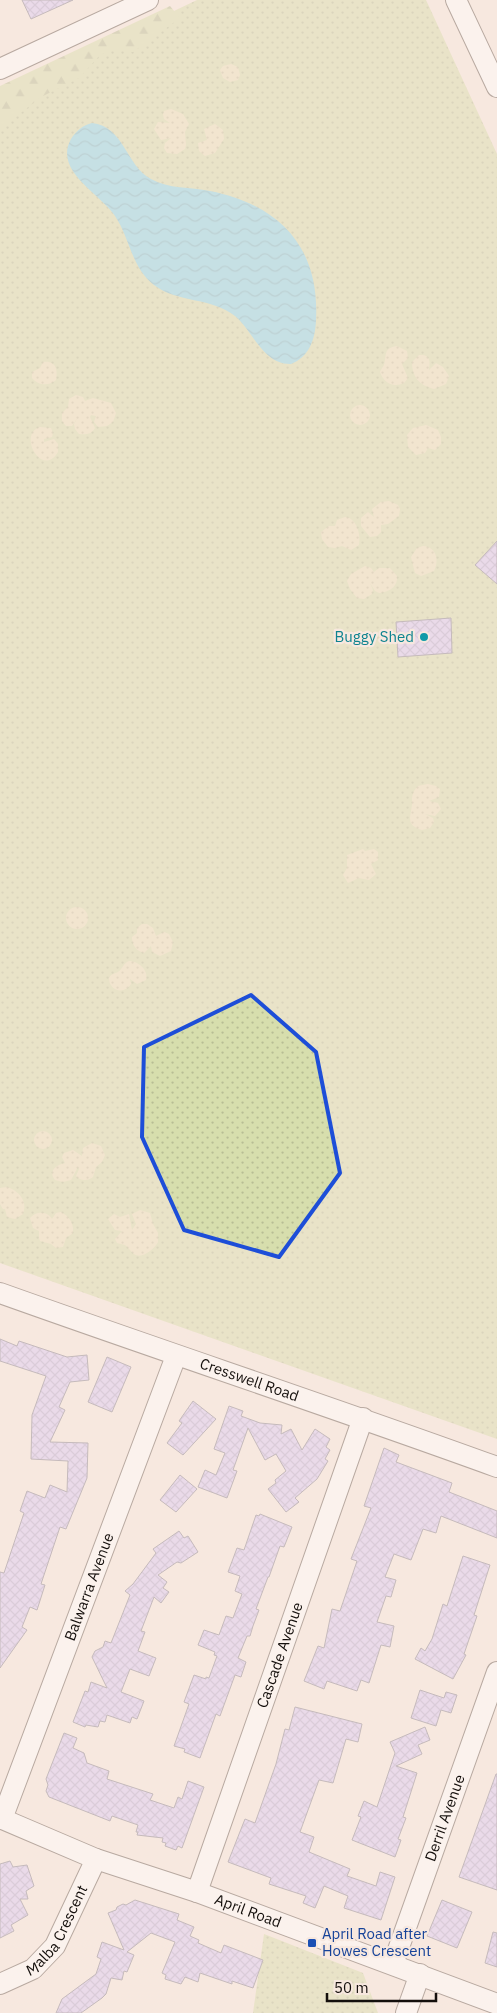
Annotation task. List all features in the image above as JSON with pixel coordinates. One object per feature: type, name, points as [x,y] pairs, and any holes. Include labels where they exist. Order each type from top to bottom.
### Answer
[{"type":"street","points":[[0,68],[148,0]]},
{"type":"street","points":[[456,0],[497,87]]},
{"type":"street","name":"Cresswell Road","points":[[0,1293],[176,1356],[363,1418],[497,1467]]},
{"type":"street","name":"Balwarra Avenue","points":[[1,1819],[176,1356]]},
{"type":"street","name":"Cascade Avenue","points":[[196,1892],[363,1418]]},
{"type":"street","name":"Derril Avenue","points":[[393,1964],[497,1672]]},
{"type":"street","name":"April Road","points":[[1,1819],[96,1859],[196,1892],[497,2004]]},
{"type":"street","name":"Malba Crescent","points":[[0,1984],[33,1969],[55,1946],[96,1859]]},
{"type":"street","points":[[406,2013],[420,1974]]},
{"type":"highlighted area","points":[[251,995],[316,1052],[340,1173],[279,1257],[184,1230],[142,1137],[144,1047]]},
{"type":"green space","points":[[197,0],[426,0],[497,154],[497,1439],[0,1263],[0,94]]},
{"type":"green space","points":[[170,6],[180,18],[133,52],[113,49],[100,55],[79,78],[41,97],[0,129],[0,86]]},
{"type":"green space","points":[[264,1934],[363,1973],[378,2013],[253,2013]]},
{"type":"sand","points":[[231,64],[238,67],[240,75],[238,80],[230,82],[223,78],[220,70],[223,66]]},
{"type":"sand","points":[[171,109],[183,114],[189,124],[185,132],[185,149],[177,154],[167,153],[164,148],[165,143],[171,138],[161,140],[154,129],[158,122],[170,123],[164,119],[163,114],[164,111]]},
{"type":"sand","points":[[215,124],[223,130],[224,139],[215,153],[205,156],[199,151],[198,143],[207,140],[204,129]]},
{"type":"sand","points":[[397,346],[407,351],[408,358],[402,364],[408,378],[404,383],[393,385],[386,382],[380,372],[389,348]]},
{"type":"sand","points":[[419,355],[428,357],[429,370],[436,363],[443,367],[449,376],[446,384],[434,389],[417,380],[413,372],[412,362]]},
{"type":"sand","points":[[43,362],[53,364],[56,369],[56,380],[50,384],[40,384],[32,378],[32,372],[40,368]]},
{"type":"sand","points":[[76,395],[83,397],[85,401],[93,398],[111,403],[116,413],[113,422],[107,426],[98,427],[94,422],[96,416],[91,415],[90,417],[95,428],[90,433],[84,434],[79,434],[75,429],[74,424],[78,417],[72,426],[66,426],[62,421],[62,413],[68,407],[69,399]]},
{"type":"sand","points":[[360,405],[367,408],[370,415],[367,422],[360,425],[353,422],[350,415],[353,408]]},
{"type":"sand","points":[[426,425],[438,430],[441,444],[435,450],[428,448],[425,453],[416,455],[408,447],[407,435],[413,428]]},
{"type":"sand","points":[[40,427],[51,428],[53,433],[52,437],[44,439],[44,442],[54,439],[58,444],[58,452],[52,459],[45,460],[39,458],[31,445],[34,431]]},
{"type":"sand","points":[[389,501],[398,505],[400,509],[399,516],[388,524],[381,525],[381,532],[377,536],[370,537],[361,526],[361,518],[368,512],[374,517],[372,509],[381,502]]},
{"type":"sand","points":[[345,517],[353,520],[357,528],[359,545],[351,550],[342,546],[328,547],[322,539],[321,532],[329,526],[335,526],[337,520]]},
{"type":"sand","points":[[428,547],[434,552],[436,563],[434,571],[421,576],[415,573],[411,557],[417,548]]},
{"type":"sand","points":[[365,566],[371,568],[374,572],[379,568],[390,568],[397,576],[396,583],[389,590],[379,593],[375,591],[370,583],[373,590],[372,594],[364,599],[357,598],[347,581],[351,574]]},
{"type":"sand","points":[[428,784],[440,789],[439,797],[429,801],[438,803],[441,809],[435,816],[425,814],[433,818],[434,822],[430,828],[422,830],[413,826],[410,820],[412,796],[418,786]]},
{"type":"sand","points":[[363,849],[365,851],[374,849],[378,852],[378,860],[371,864],[376,874],[369,880],[359,878],[348,883],[343,875],[347,868],[347,855]]},
{"type":"sand","points":[[77,907],[85,910],[88,918],[85,926],[77,929],[69,926],[66,918],[69,910]]},
{"type":"sand","points":[[142,924],[147,924],[153,928],[156,936],[164,932],[169,934],[173,942],[171,951],[160,956],[152,952],[151,946],[144,953],[137,949],[132,937],[137,933],[137,928]]},
{"type":"sand","points":[[129,961],[142,967],[146,973],[146,980],[137,984],[130,979],[131,984],[125,990],[114,989],[109,978],[112,974],[120,971],[125,963]]},
{"type":"sand","points":[[39,1131],[47,1131],[52,1136],[50,1147],[39,1149],[34,1144],[34,1136]]},
{"type":"sand","points":[[92,1143],[101,1146],[105,1155],[102,1162],[96,1167],[93,1177],[84,1180],[78,1178],[76,1176],[78,1167],[71,1180],[63,1182],[55,1180],[52,1174],[53,1171],[59,1165],[65,1163],[62,1157],[64,1153],[73,1150],[82,1156],[83,1148]]},
{"type":"sand","points":[[7,1187],[19,1194],[24,1205],[23,1214],[15,1219],[7,1217],[5,1209],[0,1204],[0,1188]]},
{"type":"sand","points":[[140,1210],[150,1213],[158,1233],[158,1242],[141,1256],[133,1253],[125,1245],[117,1243],[115,1239],[122,1231],[115,1230],[108,1219],[114,1214],[120,1217],[129,1214],[132,1230],[136,1224],[132,1214]]},
{"type":"sand","points":[[61,1212],[70,1220],[73,1226],[73,1233],[66,1238],[63,1247],[56,1248],[51,1244],[40,1241],[39,1231],[33,1228],[30,1218],[35,1214],[41,1213],[47,1214],[52,1219],[56,1213]]},
{"type":"water","points":[[92,123],[103,126],[111,131],[136,165],[151,179],[165,185],[210,191],[235,198],[257,207],[291,233],[303,251],[311,271],[315,295],[316,321],[314,335],[310,347],[302,357],[291,364],[281,363],[273,359],[259,346],[241,322],[226,310],[163,291],[146,278],[140,270],[115,216],[73,172],[68,161],[67,151],[71,139],[80,129]]},
{"type":"building","points":[[22,0],[73,0],[31,19]]},
{"type":"building","points":[[497,541],[497,584],[475,565]]},
{"type":"building","name":"Buggy Shed","points":[[451,618],[452,653],[398,657],[396,622]]},
{"type":"building","points":[[0,1339],[17,1346],[19,1341],[67,1357],[87,1355],[89,1380],[70,1382],[59,1407],[65,1410],[50,1442],[88,1443],[87,1478],[66,1529],[60,1527],[41,1584],[45,1585],[37,1610],[30,1607],[22,1627],[27,1630],[0,1668],[0,1572],[4,1573],[24,1513],[20,1511],[27,1491],[45,1498],[50,1485],[67,1492],[68,1461],[31,1459],[32,1415],[46,1376],[0,1361]]},
{"type":"building","points":[[107,1357],[131,1367],[112,1412],[88,1402]]},
{"type":"building","points":[[193,1401],[216,1419],[183,1455],[167,1443],[182,1423],[179,1421]]},
{"type":"building","points":[[229,1406],[243,1411],[241,1416],[260,1423],[282,1425],[281,1434],[291,1429],[302,1450],[315,1429],[330,1439],[326,1447],[330,1450],[325,1459],[328,1461],[317,1479],[295,1498],[299,1502],[286,1512],[268,1489],[286,1471],[276,1454],[265,1460],[248,1428],[233,1470],[237,1471],[227,1498],[198,1487],[205,1470],[216,1475],[225,1453],[214,1449]]},
{"type":"building","points":[[384,1448],[399,1455],[396,1462],[452,1483],[449,1492],[497,1511],[497,1538],[441,1516],[436,1533],[423,1529],[411,1560],[394,1554],[385,1577],[396,1580],[391,1597],[386,1596],[377,1622],[394,1626],[390,1647],[381,1645],[369,1683],[361,1680],[357,1691],[327,1681],[324,1689],[304,1681],[318,1646],[324,1648],[332,1609],[340,1611],[357,1561],[351,1559],[371,1508],[364,1506]]},
{"type":"building","points":[[180,1475],[197,1489],[176,1512],[160,1500]]},
{"type":"building","points":[[260,1514],[292,1527],[284,1547],[280,1546],[256,1609],[259,1610],[250,1636],[247,1636],[238,1658],[246,1662],[241,1677],[235,1675],[220,1716],[216,1714],[200,1758],[184,1752],[185,1749],[174,1746],[189,1704],[184,1702],[194,1675],[206,1679],[206,1677],[209,1678],[217,1656],[214,1655],[215,1652],[198,1645],[204,1630],[219,1635],[226,1616],[233,1618],[242,1594],[235,1591],[240,1576],[228,1572],[237,1548],[244,1550],[256,1515],[259,1516]]},
{"type":"building","points":[[179,1531],[184,1538],[188,1536],[198,1552],[181,1563],[177,1562],[158,1575],[167,1582],[163,1588],[169,1592],[161,1603],[154,1597],[141,1631],[145,1632],[138,1651],[156,1658],[149,1676],[130,1669],[121,1692],[144,1701],[137,1719],[132,1717],[130,1723],[107,1715],[105,1722],[100,1721],[98,1727],[86,1725],[85,1727],[73,1722],[85,1691],[88,1692],[91,1682],[107,1688],[92,1657],[95,1651],[103,1647],[105,1641],[111,1643],[130,1595],[125,1591],[133,1584],[156,1553],[153,1549]]},
{"type":"building","points":[[463,1556],[490,1565],[474,1615],[477,1616],[464,1654],[466,1655],[453,1679],[415,1659],[421,1648],[425,1651],[432,1639],[443,1604],[447,1606]]},
{"type":"building","points":[[420,1690],[444,1698],[446,1692],[457,1695],[451,1713],[441,1710],[436,1726],[411,1718]]},
{"type":"building","points":[[295,1707],[362,1724],[358,1742],[346,1739],[333,1783],[319,1780],[300,1832],[314,1837],[309,1852],[350,1869],[347,1876],[376,1886],[380,1872],[395,1877],[381,1920],[344,1908],[348,1896],[324,1886],[315,1908],[303,1903],[306,1896],[269,1884],[271,1878],[228,1862],[245,1819],[255,1823],[276,1764],[285,1729],[289,1730]]},
{"type":"building","points":[[425,1727],[430,1740],[418,1745],[422,1754],[396,1766],[417,1773],[403,1817],[406,1818],[398,1839],[401,1840],[395,1857],[352,1840],[361,1817],[358,1816],[364,1801],[377,1807],[395,1753],[390,1742]]},
{"type":"building","points":[[64,1733],[77,1738],[73,1748],[84,1753],[87,1763],[109,1771],[107,1779],[153,1794],[150,1800],[174,1808],[178,1797],[182,1799],[188,1781],[204,1787],[182,1848],[178,1846],[176,1850],[165,1846],[166,1843],[162,1842],[163,1838],[137,1835],[138,1825],[112,1816],[110,1821],[49,1797],[46,1791],[48,1785],[46,1779]]},
{"type":"building","points":[[497,1774],[497,1890],[459,1877]]},
{"type":"building","points":[[10,1861],[13,1867],[27,1865],[34,1886],[26,1891],[28,1899],[20,1899],[28,1915],[11,1925],[14,1931],[0,1938],[0,1864]]},
{"type":"building","points":[[135,1900],[179,1914],[177,1920],[194,1927],[190,1936],[199,1940],[198,1943],[221,1953],[224,1945],[263,1960],[253,1988],[232,1981],[232,1984],[200,1973],[198,1982],[185,1977],[181,1984],[165,1979],[166,1975],[162,1973],[175,1942],[151,1933],[127,1952],[134,1955],[127,1972],[124,1971],[122,1980],[111,1978],[106,1994],[102,1998],[81,2013],[56,2013],[62,1999],[96,1974],[101,1959],[97,1957],[102,1942],[124,1950],[108,1913],[116,1910],[117,1907],[123,1904],[126,1905]]},
{"type":"building","points":[[442,1900],[472,1912],[457,1948],[427,1936]]},
{"type":"building","points":[[493,1932],[497,1933],[497,1967],[485,1963]]},
{"type":"place","name":"Buggy Shed","points":[[424,637]]},
{"type":"place","name":"April Road after Howes Crescent","points":[[312,1943]]}]
